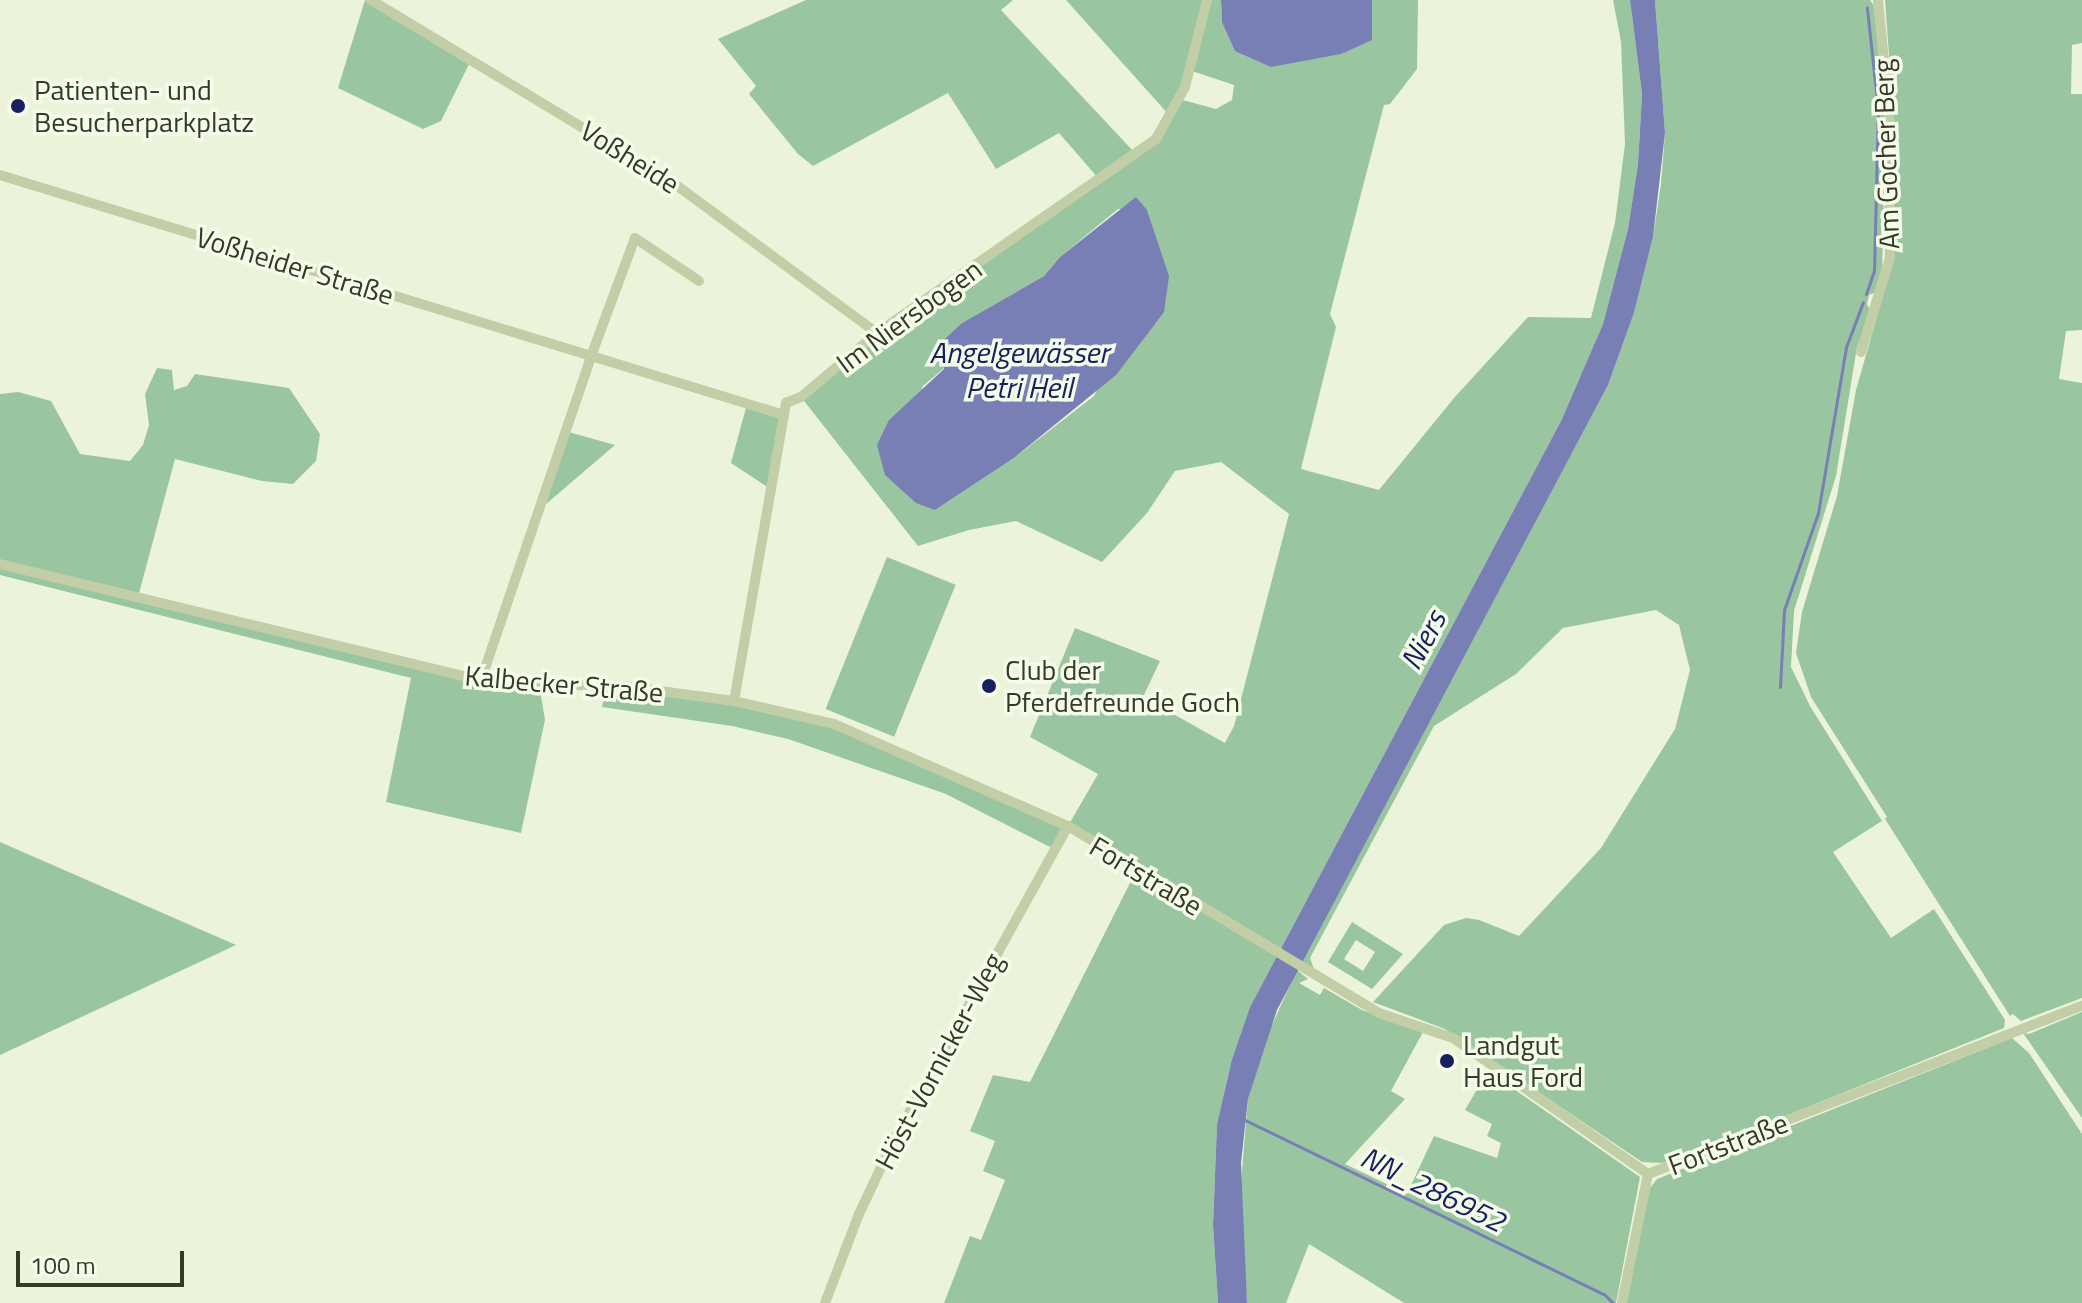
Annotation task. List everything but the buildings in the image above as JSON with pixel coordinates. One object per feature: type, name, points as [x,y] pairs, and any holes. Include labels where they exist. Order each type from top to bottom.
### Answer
[{"type":"street","name":"Voßheide","points":[[371,0],[668,179],[877,333]]},
{"type":"street","name":"Im Niersbogen","points":[[784,415],[786,403],[801,397],[877,333],[1156,139],[1185,87],[1207,0]]},
{"type":"street","name":"Am Gocher Berg","points":[[1861,352],[1890,258],[1889,111],[1878,0]]},
{"type":"street","name":"Voßheider Straße","points":[[0,175],[590,359],[784,415]]},
{"type":"street","points":[[481,680],[590,359],[635,238],[699,281]]},
{"type":"street","points":[[734,701],[784,415]]},
{"type":"street","name":"Kalbecker Straße","points":[[0,564],[481,680],[511,684],[623,686],[734,701],[834,724],[1068,826]]},
{"type":"street","name":"Fortstraße","points":[[1068,826],[1301,969],[1379,1013],[1453,1038],[1648,1174],[2082,1006]]},
{"type":"street","name":"Höst-Vornicker-Weg","points":[[825,1303],[859,1214],[895,1138],[1068,826]]},
{"type":"street","points":[[1622,1303],[1648,1174]]},
{"type":"green space","points":[[365,0],[471,60],[441,121],[423,129],[338,88]]},
{"type":"green space","points":[[806,0],[1013,0],[1001,10],[1135,153],[1156,139],[1170,116],[1066,0],[1221,0],[1222,22],[1372,40],[1372,0],[1418,0],[1417,69],[1390,104],[1384,105],[1330,314],[1336,327],[1301,469],[1379,490],[1454,398],[1528,317],[1591,318],[1615,223],[1625,144],[1621,42],[1613,0],[1630,0],[1642,94],[1638,164],[1628,229],[1603,324],[1561,421],[1250,1007],[1232,1059],[1217,1124],[1213,1225],[1218,1303],[944,1303],[970,1236],[981,1240],[1005,1180],[983,1171],[995,1141],[970,1131],[993,1075],[1030,1082],[1136,871],[1069,826],[1056,850],[946,794],[788,739],[732,726],[602,707],[607,685],[806,715],[1068,826],[1098,774],[1030,737],[1075,628],[1160,661],[1143,697],[1225,743],[1234,726],[1289,514],[1221,462],[1175,471],[1147,513],[1102,562],[1016,521],[969,530],[918,546],[801,397],[877,333],[1099,179],[1059,133],[996,169],[948,93],[813,166],[798,154],[749,94],[756,86],[718,39]],"holes":[[[1189,70],[1234,85],[1232,100],[1216,109],[1179,99]],[[1118,209],[1147,210],[1163,261],[1094,396],[1014,458],[935,510],[922,387],[944,368],[962,323],[1044,276],[1060,257]]]},
{"type":"green space","points":[[1655,0],[1870,0],[1876,9],[1886,111],[1882,274],[1878,291],[1869,295],[1867,304],[1871,312],[1857,347],[1836,476],[1794,611],[1791,667],[1810,706],[1882,821],[1833,852],[1891,938],[1934,909],[2005,1020],[2004,1028],[1689,1155],[1661,1163],[1642,1162],[1445,1029],[1373,1002],[1444,925],[1466,918],[1519,936],[1601,848],[1675,729],[1690,670],[1679,625],[1656,610],[1563,628],[1516,674],[1434,726],[1310,958],[1314,969],[1301,963],[1608,385],[1634,313],[1653,237],[1661,184],[1665,133]]},
{"type":"green space","points":[[1885,0],[2082,0],[2082,43],[2072,45],[2071,94],[2082,94],[2082,330],[2066,331],[2059,379],[2082,383],[2082,998],[2021,1021],[2013,1014],[2010,1016],[1885,819],[1887,817],[1811,697],[1796,653],[1802,612],[1837,496],[1856,390],[1894,257],[1893,110]]},
{"type":"green space","points":[[157,368],[172,370],[174,390],[187,386],[195,374],[289,388],[320,434],[316,461],[293,484],[262,481],[175,459],[138,597],[429,669],[539,684],[545,720],[521,833],[386,802],[411,678],[0,575],[0,394],[18,392],[51,401],[80,454],[130,461],[143,445],[149,425],[145,394]]},
{"type":"green space","points":[[747,404],[784,415],[769,488],[731,463]]},
{"type":"green space","points":[[565,431],[615,445],[539,510]]},
{"type":"green space","points":[[887,557],[956,585],[894,737],[826,709]]},
{"type":"green space","points":[[0,842],[236,945],[0,1055]]},
{"type":"green space","points":[[1352,922],[1403,954],[1372,989],[1328,962]],"holes":[[[1356,940],[1375,952],[1363,971],[1344,959]]]},
{"type":"green space","points":[[1297,970],[1308,979],[1299,983],[1320,995],[1324,988],[1362,1010],[1423,1032],[1391,1091],[1405,1099],[1345,1164],[1407,1194],[1434,1136],[1497,1158],[1501,1143],[1487,1136],[1492,1124],[1465,1110],[1488,1071],[1640,1177],[1616,1303],[1404,1303],[1309,1244],[1286,1303],[1247,1303],[1240,1194],[1248,1099],[1266,1038]]},
{"type":"green space","points":[[2082,1012],[2082,1118],[2023,1033],[2029,1034]]},
{"type":"green space","points":[[2012,1038],[2029,1053],[2082,1134],[2082,1303],[1626,1303],[1650,1188],[1657,1179]]},
{"type":"water","points":[[1221,0],[1372,0],[1372,40],[1341,54],[1271,67],[1235,51],[1222,22]]},
{"type":"water","points":[[1630,0],[1655,0],[1665,133],[1653,237],[1634,313],[1608,385],[1277,1010],[1248,1099],[1241,1163],[1247,1303],[1218,1303],[1213,1225],[1217,1124],[1232,1059],[1250,1007],[1561,421],[1603,324],[1628,229],[1638,164],[1642,94]]},
{"type":"water","name":"Angelgewässer Petri Heil","points":[[1136,197],[1147,210],[1169,276],[1164,312],[1116,375],[1014,458],[935,510],[916,503],[885,475],[877,445],[889,420],[944,369],[945,339],[962,323],[1044,276],[1060,257]]},
{"type":"waterway","points":[[1866,294],[1874,271],[1878,110],[1867,8]]},
{"type":"waterway","points":[[1780,687],[1784,610],[1818,513],[1846,347],[1863,302]]},
{"type":"waterway","name":"NN_286952","points":[[1245,1120],[1604,1294],[1613,1303]]},
{"type":"place","name":"Patienten- und Besucherparkplatz","points":[[18,106]]},
{"type":"place","name":"Club der Pferdefreunde Goch","points":[[989,686]]},
{"type":"place","name":"Landgut Haus Ford","points":[[1447,1061]]},
{"type":"water label","name":"Niers","points":[[1423,640]]}]
